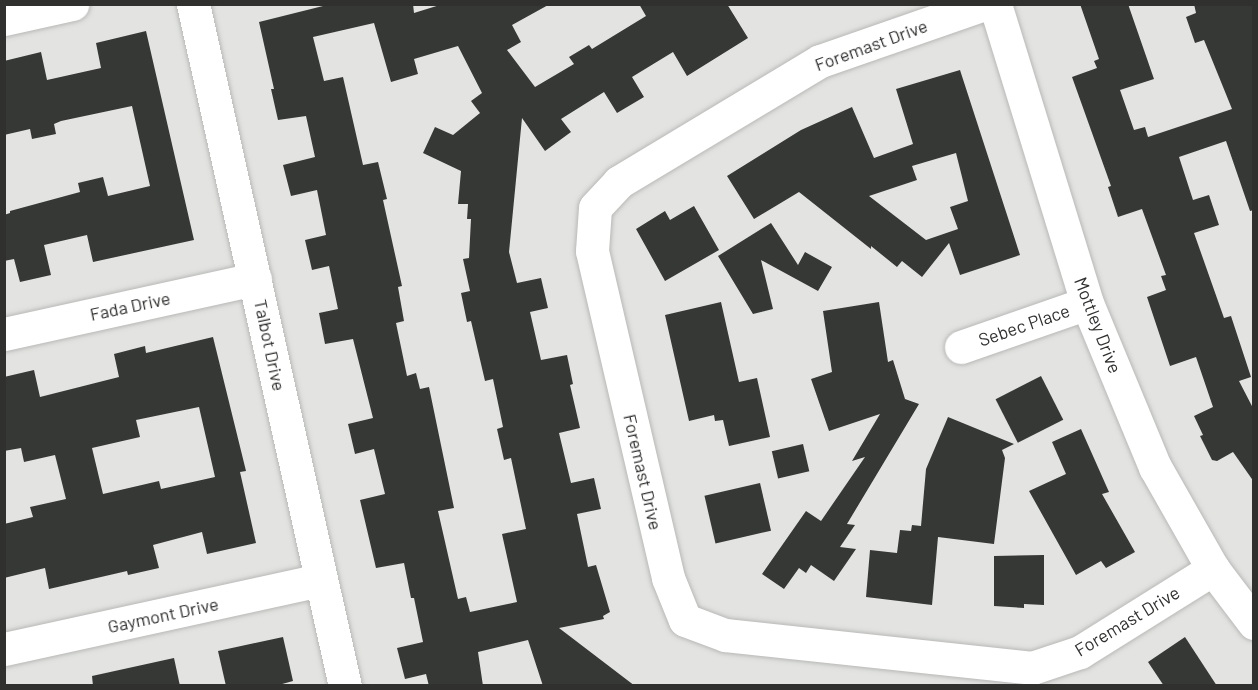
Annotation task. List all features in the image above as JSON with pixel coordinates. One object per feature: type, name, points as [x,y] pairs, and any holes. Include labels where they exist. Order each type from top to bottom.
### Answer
[{"type":"street","points":[[4,19],[72,4]]},
{"type":"street","name":"Talbot Drive","points":[[193,4],[345,686]]},
{"type":"street","name":"Foremast Drive","points":[[984,4],[820,61],[619,182],[595,208],[592,251],[668,578],[676,599],[685,620],[725,635],[1032,668],[1080,652],[1214,568]]},
{"type":"street","name":"Mottley Drive","points":[[995,4],[1087,303],[1155,467],[1214,568],[1254,623]]},
{"type":"street","name":"Fada Drive","points":[[4,334],[255,279]]},
{"type":"street","name":"Sebec Place","points":[[961,347],[1087,303]]},
{"type":"street","name":"Gaymont Drive","points":[[4,650],[321,580]]},
{"type":"building","points":[[331,4],[413,4],[414,13],[443,4],[550,4],[512,25],[521,42],[507,50],[535,87],[574,64],[569,57],[589,45],[592,49],[646,16],[639,4],[727,4],[748,38],[687,76],[673,52],[632,77],[644,97],[617,113],[604,92],[561,119],[571,132],[545,151],[522,118],[509,252],[517,283],[541,278],[548,308],[530,312],[541,360],[567,355],[573,384],[570,385],[580,428],[559,433],[571,483],[594,478],[601,509],[577,514],[588,567],[596,565],[610,612],[603,616],[604,619],[559,628],[635,686],[543,686],[528,640],[478,652],[483,686],[429,686],[426,674],[405,679],[397,648],[423,642],[414,598],[411,598],[404,563],[376,568],[360,500],[385,494],[374,449],[355,454],[348,424],[373,418],[353,339],[325,344],[319,313],[338,309],[329,266],[312,270],[305,240],[326,235],[317,190],[291,196],[283,165],[315,157],[306,116],[278,120],[271,89],[274,89],[259,22]],"holes":[[[374,23],[391,82],[418,74],[414,59],[458,46],[482,93],[471,101],[480,113],[453,135],[435,127],[423,153],[461,171],[458,204],[468,204],[467,219],[471,219],[469,258],[463,259],[470,291],[461,293],[467,322],[471,321],[485,381],[493,379],[503,427],[497,429],[504,460],[511,458],[526,529],[502,534],[517,602],[470,612],[466,597],[458,599],[438,511],[454,508],[429,387],[420,389],[416,373],[407,376],[396,323],[404,321],[398,287],[402,286],[383,200],[387,199],[378,162],[363,165],[343,77],[324,81],[313,37]]]},
{"type":"building","points":[[1080,4],[1128,4],[1154,79],[1120,90],[1134,130],[1145,127],[1148,137],[1232,109],[1204,40],[1195,43],[1186,17],[1196,13],[1194,4],[1254,4],[1254,210],[1250,211],[1226,141],[1179,157],[1193,200],[1209,195],[1219,225],[1194,233],[1224,318],[1231,316],[1251,377],[1239,381],[1254,410],[1254,482],[1233,452],[1217,461],[1212,460],[1200,436],[1203,435],[1194,416],[1213,407],[1196,357],[1170,366],[1147,297],[1166,290],[1161,276],[1166,275],[1142,209],[1118,217],[1108,187],[1111,186],[1072,77],[1097,68],[1094,61],[1099,59]]},
{"type":"building","points":[[146,31],[194,240],[93,262],[87,235],[44,245],[51,275],[20,282],[14,259],[4,261],[4,215],[10,211],[80,192],[78,183],[103,177],[108,196],[150,186],[132,106],[61,121],[54,124],[56,134],[32,139],[30,129],[4,135],[4,61],[41,52],[47,80],[101,68],[96,43]]},
{"type":"building","points":[[960,70],[1020,255],[960,275],[949,243],[922,277],[902,261],[897,267],[799,192],[754,219],[727,176],[801,130],[852,107],[874,158],[913,144],[896,89]],"holes":[[[956,153],[968,201],[950,207],[958,229],[926,240],[869,196],[917,180],[912,166]]]},
{"type":"building","points":[[694,206],[719,250],[665,281],[636,229],[665,211],[670,220]]},
{"type":"building","points":[[771,223],[798,265],[805,252],[832,267],[818,291],[761,260],[773,309],[753,314],[718,256]]},
{"type":"building","points":[[721,302],[739,382],[757,378],[770,437],[729,446],[723,420],[715,421],[714,415],[689,421],[665,315]]},
{"type":"building","points":[[879,302],[888,362],[893,360],[905,399],[919,404],[847,524],[855,525],[840,547],[856,549],[834,581],[811,565],[806,573],[799,568],[784,589],[762,574],[806,511],[821,521],[865,457],[852,461],[880,414],[829,431],[811,379],[832,372],[823,311]]},
{"type":"building","points":[[213,337],[246,471],[240,472],[256,543],[207,554],[202,532],[153,545],[159,568],[128,575],[127,571],[49,589],[45,568],[4,578],[4,524],[33,517],[30,507],[66,499],[55,455],[24,462],[21,448],[4,451],[4,377],[34,370],[40,397],[119,377],[114,354],[145,346],[146,353]],"holes":[[[199,407],[215,477],[161,489],[159,481],[103,494],[92,448],[140,437],[136,420]]]},
{"type":"building","points":[[1041,376],[1063,420],[1018,443],[996,399]]},
{"type":"building","points":[[948,417],[1014,444],[1002,450],[1005,458],[994,544],[938,537],[932,605],[866,597],[870,550],[897,553],[900,530],[911,531],[912,525],[921,526],[926,469]]},
{"type":"building","points":[[1081,429],[1109,492],[1102,494],[1135,552],[1106,568],[1101,561],[1076,575],[1029,491],[1066,474],[1052,442]]},
{"type":"building","points":[[803,444],[809,471],[778,478],[772,451]]},
{"type":"building","points":[[760,483],[771,531],[715,544],[704,496]]},
{"type":"building","points":[[1044,555],[1044,605],[1024,604],[1024,608],[994,606],[994,556]]},
{"type":"building","points":[[283,637],[293,681],[275,686],[226,686],[218,651]]},
{"type":"building","points":[[1185,637],[1217,686],[1164,686],[1148,662]]},
{"type":"building","points":[[174,658],[180,686],[93,686],[92,676]]}]
